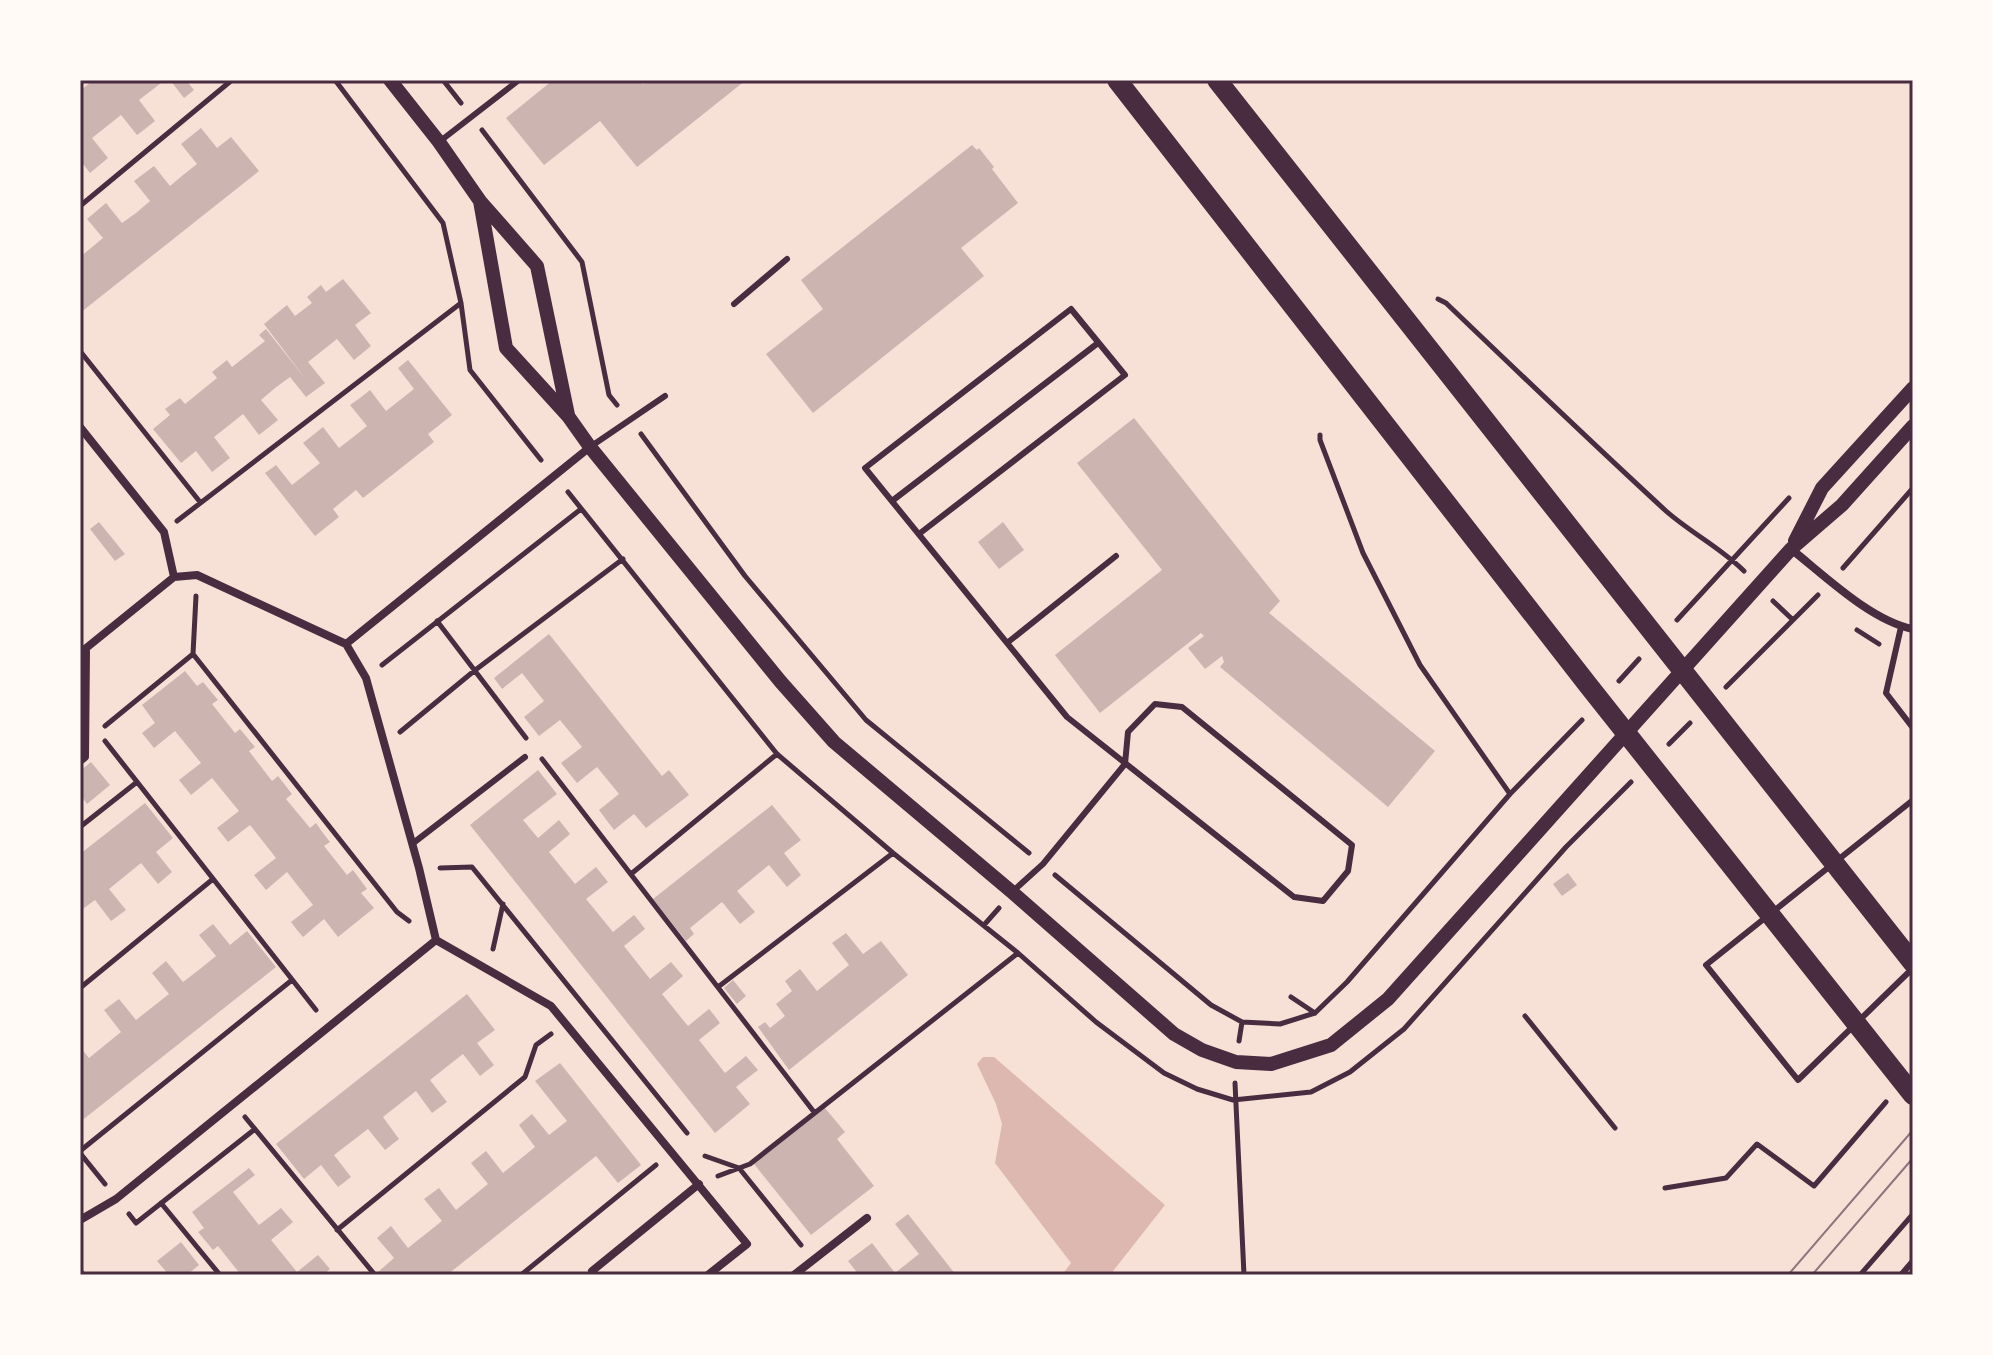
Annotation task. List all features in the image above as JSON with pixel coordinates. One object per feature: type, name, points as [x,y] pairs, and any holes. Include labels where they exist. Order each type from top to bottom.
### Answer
[{"type":"main road","points":[[1117,80],[1903,1095]]},
{"type":"main road","points":[[1217,80],[1913,965]]},
{"type":"street","points":[[390,80],[480,201],[537,266],[568,416]]},
{"type":"street","points":[[480,201],[506,348],[568,416],[780,681],[834,742],[1174,1034],[1202,1050],[1236,1062],[1271,1064],[1331,1045],[1388,999],[1791,549],[1842,505],[1913,426]]},
{"type":"street","points":[[1791,549],[1822,488],[1913,388]]},
{"type":"street","points":[[80,427],[164,532],[174,577]]},
{"type":"street","points":[[346,644],[590,447]]},
{"type":"street","points":[[1791,549],[1873,611],[1901,627],[1913,629]]},
{"type":"street","points":[[80,761],[85,757],[83,652],[174,577],[197,575],[346,644],[366,678],[436,940],[551,1006],[699,1184],[747,1244],[708,1275]]},
{"type":"street","points":[[80,1220],[116,1199],[436,940]]},
{"type":"street","points":[[595,1275],[592,1271],[699,1184]]},
{"type":"street","points":[[794,1275],[867,1218]]},
{"type":"lane","points":[[439,142],[519,80]]},
{"type":"lane","points":[[734,304],[787,259]]},
{"type":"lane","points":[[919,534],[1125,375],[1071,309],[865,468],[1067,717],[1125,764],[1294,897],[1323,901],[1348,871],[1352,845],[1182,707],[1155,704],[1128,732],[1125,764],[1043,864],[1012,892]]},
{"type":"lane","points":[[892,501],[1098,343]]},
{"type":"lane","points":[[590,447],[665,396]]},
{"type":"lane","points":[[1007,643],[1116,556]]},
{"type":"lane","points":[[1901,627],[1886,693],[1913,728]]},
{"type":"lane","points":[[412,844],[525,757]]},
{"type":"lane","points":[[1913,800],[1706,965],[1798,1080],[1913,965]]},
{"type":"lane","points":[[1906,805],[1913,814]]},
{"type":"lane","points":[[1901,1275],[1913,1261]]},
{"type":"path","points":[[80,206],[232,80]]},
{"type":"path","points":[[443,80],[582,262],[609,395],[745,576],[866,720],[1211,1005],[1242,1022],[1280,1024],[1315,1013],[1347,982],[1510,794],[1584,717]]},
{"type":"path","points":[[1438,299],[1446,303],[1687,530],[1733,559],[1672,625]]},
{"type":"path","points":[[164,532],[461,303]]},
{"type":"path","points":[[80,351],[200,502]]},
{"type":"path","points":[[1320,435],[1363,553],[1420,665],[1510,794]]},
{"type":"path","points":[[1717,696],[1832,581],[1913,488]]},
{"type":"path","points":[[366,678],[581,509]]},
{"type":"path","points":[[385,744],[474,671],[623,559]]},
{"type":"path","points":[[197,575],[193,654],[397,912],[436,940]]},
{"type":"path","points":[[437,621],[529,741]]},
{"type":"path","points":[[1617,683],[1650,648]]},
{"type":"path","points":[[193,654],[98,732],[329,1027]]},
{"type":"path","points":[[1664,750],[1696,717]]},
{"type":"path","points":[[538,753],[814,1112]]},
{"type":"path","points":[[631,874],[777,754]]},
{"type":"path","points":[[1244,1275],[1233,1100],[1311,1092],[1350,1072],[1404,1029],[1566,847],[1642,772]]},
{"type":"path","points":[[80,827],[137,782]]},
{"type":"path","points":[[718,987],[893,853]]},
{"type":"path","points":[[80,988],[213,879]]},
{"type":"path","points":[[489,970],[503,903]]},
{"type":"path","points":[[699,1184],[750,1164],[1018,953]]},
{"type":"path","points":[[80,1151],[292,980]]},
{"type":"path","points":[[1291,997],[1315,1013]]},
{"type":"path","points":[[1525,1016],[1615,1128]]},
{"type":"path","points":[[337,1230],[525,1077],[536,1045],[565,1023]]},
{"type":"path","points":[[1665,1188],[1726,1178],[1757,1144],[1814,1186],[1903,1095]]},
{"type":"path","points":[[235,1104],[375,1275]]},
{"type":"path","points":[[521,1275],[672,1152]]},
{"type":"path","points":[[705,1156],[739,1168],[813,1260]]},
{"type":"path","points":[[161,1203],[220,1275]]},
{"type":"path","points":[[1860,1275],[1913,1214]]},
{"type":"shaded area","points":[[983,1057],[994,1057],[1165,1205],[1110,1275],[1062,1275],[1071,1263],[995,1163],[1002,1124],[977,1064]]},
{"type":"building","points":[[93,80],[165,80],[139,100],[155,121],[145,129],[137,135],[121,115],[92,138],[108,158],[90,173],[80,160],[80,91]]},
{"type":"building","points":[[170,80],[186,80],[194,90],[184,98]]},
{"type":"building","points":[[553,80],[639,80],[643,84],[648,80],[746,80],[637,167],[600,121],[544,165],[506,118]]},
{"type":"building","points":[[201,128],[217,148],[231,137],[259,171],[80,313],[80,257],[103,238],[87,219],[106,203],[122,223],[136,213],[150,201],[134,181],[154,166],[170,186],[197,164],[181,144]]},
{"type":"building","points":[[972,145],[977,150],[979,148],[1018,203],[961,248],[984,276],[813,413],[766,354],[823,309],[801,280]]},
{"type":"building","points":[[343,279],[371,313],[355,325],[371,346],[354,360],[337,339],[308,362],[325,383],[306,397],[290,377],[275,388],[261,400],[278,420],[259,435],[243,414],[214,437],[230,458],[212,472],[196,451],[181,463],[153,429],[170,415],[165,409],[180,398],[185,404],[217,378],[212,372],[227,360],[232,367],[265,341],[259,335],[266,329],[307,381],[264,324],[287,305],[295,316],[312,303],[307,297],[321,285],[326,292]]},
{"type":"building","points":[[408,360],[452,415],[428,434],[434,442],[363,498],[356,490],[333,509],[339,517],[315,536],[265,473],[276,465],[292,485],[320,463],[303,443],[323,427],[339,448],[352,438],[367,426],[350,405],[370,390],[386,411],[414,389],[398,368]]},
{"type":"building","points":[[1134,418],[1280,601],[1269,613],[1435,751],[1388,807],[1220,667],[1224,662],[1222,656],[1205,669],[1188,648],[1204,636],[1201,633],[1100,713],[1055,655],[1162,570],[1077,463]]},
{"type":"building","points":[[99,522],[125,554],[115,561],[90,529]]},
{"type":"building","points":[[1003,522],[1024,550],[999,569],[978,542]]},
{"type":"building","points":[[549,634],[662,776],[669,770],[689,795],[646,828],[634,814],[614,830],[599,810],[619,794],[597,767],[577,783],[561,763],[582,747],[560,720],[539,736],[524,717],[544,701],[522,673],[502,689],[494,678]]},
{"type":"building","points":[[185,671],[197,686],[203,682],[218,700],[212,704],[235,733],[240,729],[255,747],[249,751],[272,781],[278,776],[292,794],[286,799],[310,828],[316,823],[330,842],[324,846],[347,875],[353,870],[367,889],[361,893],[374,908],[338,937],[324,919],[303,937],[291,922],[313,905],[287,872],[266,890],[254,875],[276,858],[250,825],[228,842],[217,828],[239,811],[212,778],[191,795],[179,780],[201,763],[175,731],[154,748],[142,733],[155,723],[142,705]]},
{"type":"building","points":[[91,762],[110,785],[87,804],[80,794],[80,771]]},
{"type":"building","points":[[538,770],[557,794],[523,820],[538,838],[559,820],[570,834],[549,852],[575,884],[596,867],[608,882],[586,899],[613,932],[634,915],[639,921],[645,929],[624,946],[650,979],[671,962],[683,976],[662,994],[688,1026],[709,1009],[714,1015],[720,1023],[699,1040],[725,1073],[746,1056],[758,1070],[736,1087],[750,1104],[715,1133],[470,825]]},
{"type":"building","points":[[145,803],[173,838],[156,852],[172,872],[158,884],[141,863],[109,889],[126,910],[111,921],[95,900],[80,911],[80,854]]},
{"type":"building","points":[[772,805],[801,840],[784,853],[801,875],[787,887],[769,865],[737,891],[755,912],[740,924],[722,902],[690,928],[694,934],[686,941],[653,899]]},
{"type":"building","points":[[1568,873],[1577,885],[1562,896],[1553,884]]},
{"type":"building","points":[[213,924],[230,945],[247,931],[276,967],[80,1122],[80,1047],[89,1058],[121,1032],[104,1010],[119,999],[136,1020],[169,994],[152,973],[166,961],[183,982],[200,969],[216,956],[199,935]]},
{"type":"building","points":[[846,933],[863,954],[881,941],[908,975],[789,1070],[758,1027],[765,1022],[770,1028],[785,1016],[776,1004],[792,991],[785,981],[800,969],[817,991],[849,965],[832,943]]},
{"type":"building","points":[[733,980],[746,996],[737,1004],[724,988]]},
{"type":"building","points":[[467,994],[495,1030],[477,1043],[494,1065],[480,1076],[463,1054],[430,1080],[447,1102],[432,1113],[416,1091],[383,1117],[399,1139],[385,1150],[368,1129],[334,1155],[351,1177],[338,1187],[321,1165],[304,1179],[276,1144]]},
{"type":"building","points":[[560,1063],[641,1165],[618,1183],[596,1156],[447,1275],[380,1275],[378,1272],[394,1258],[377,1238],[391,1226],[408,1248],[442,1221],[424,1199],[439,1188],[456,1210],[488,1184],[471,1163],[486,1151],[503,1173],[535,1147],[519,1125],[532,1114],[549,1135],[567,1121],[535,1081]]},
{"type":"building","points":[[825,1108],[845,1132],[837,1139],[874,1186],[811,1235],[754,1164]]},
{"type":"building","points":[[249,1168],[255,1175],[233,1192],[259,1225],[281,1208],[293,1222],[271,1240],[297,1272],[318,1255],[330,1269],[323,1275],[241,1275],[218,1246],[213,1250],[198,1232],[204,1228],[192,1212]]},
{"type":"building","points":[[908,1214],[956,1275],[859,1275],[848,1261],[872,1243],[895,1273],[919,1254],[895,1224]]},
{"type":"building","points":[[181,1242],[199,1265],[187,1275],[169,1275],[157,1261]]},
{"type":"tram line","points":[[1788,1275],[1913,1130]]},
{"type":"tram line","points":[[1812,1275],[1913,1158]]}]
